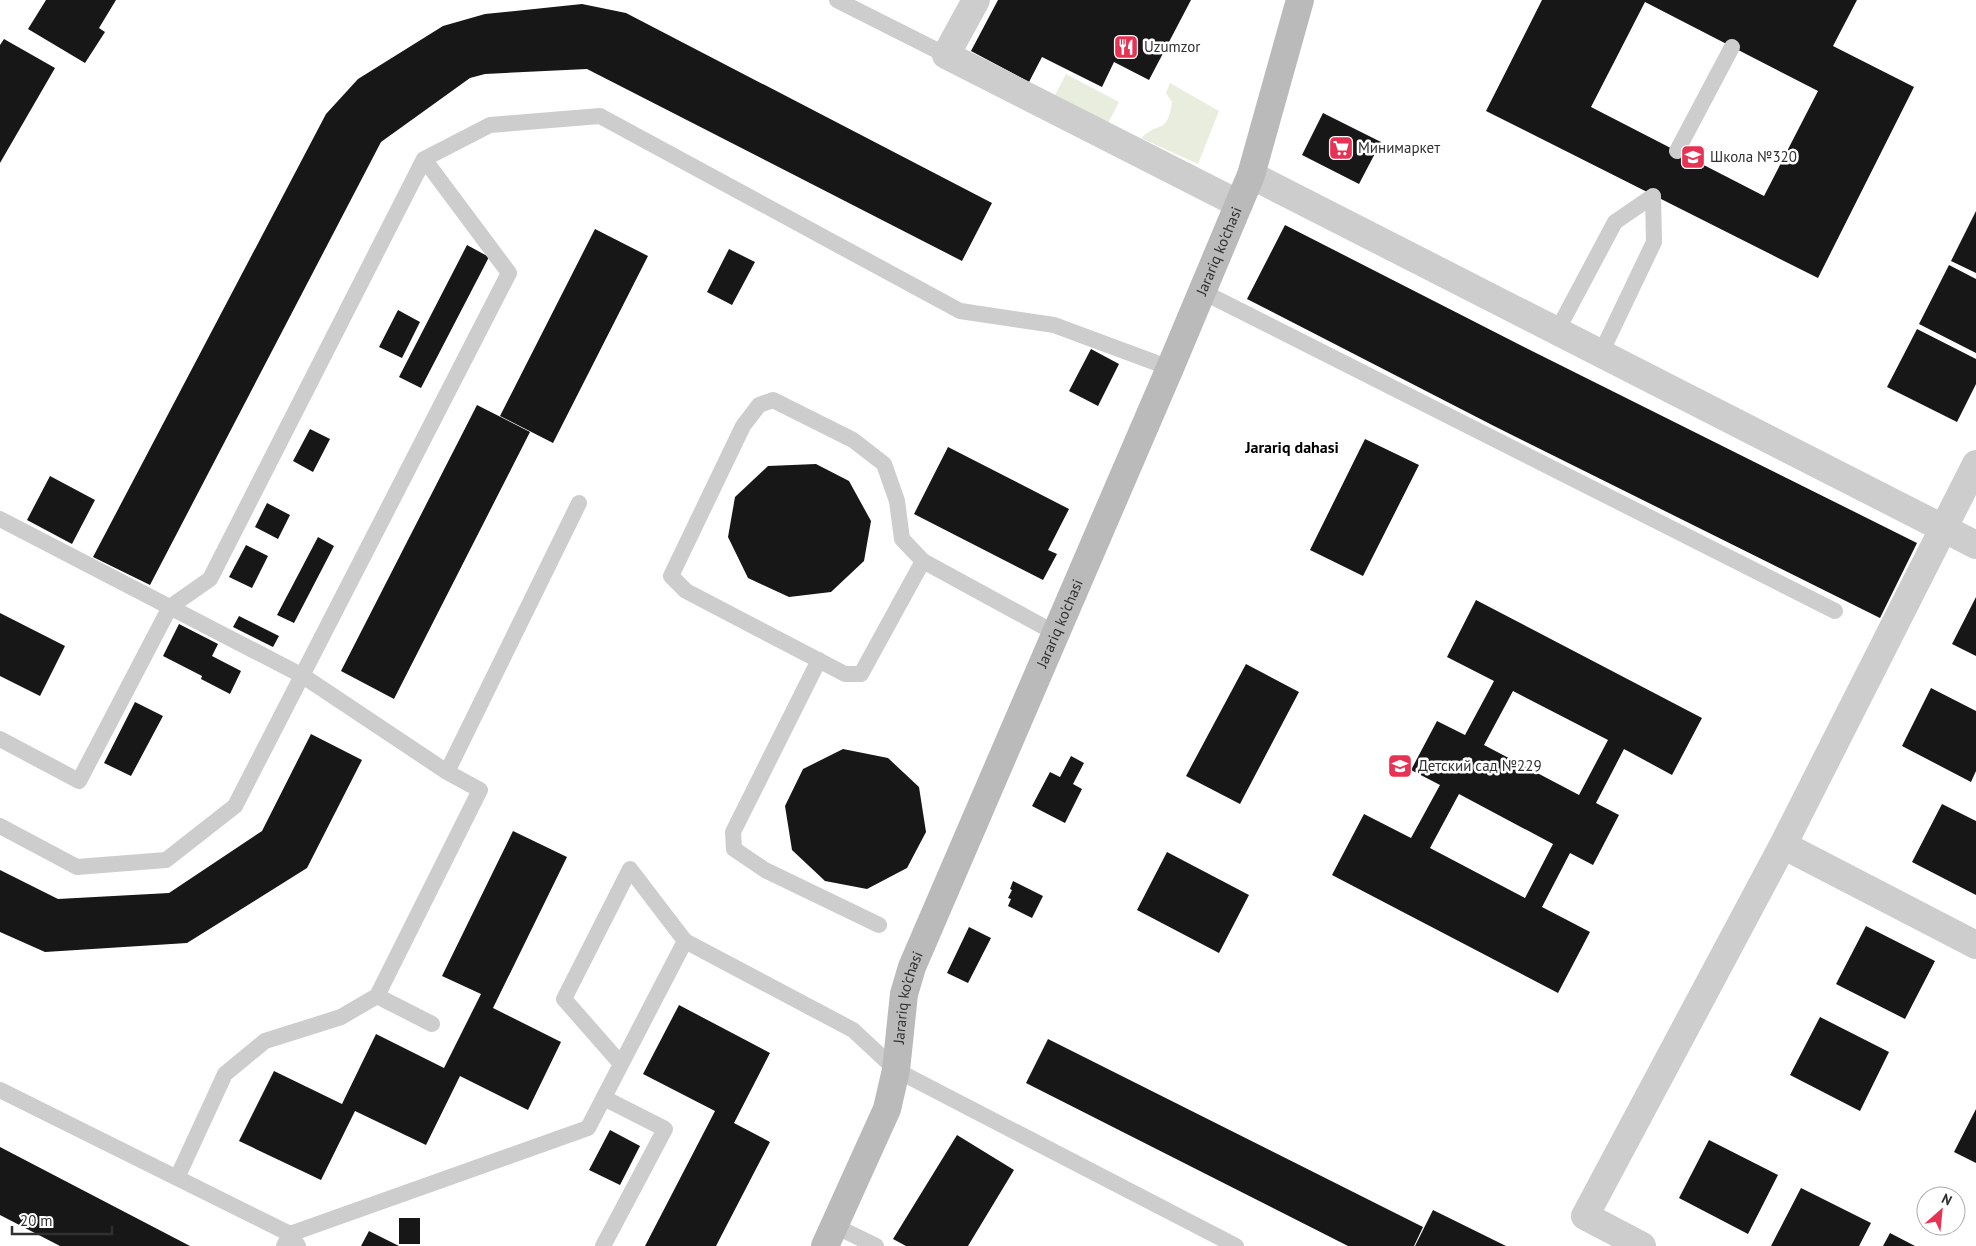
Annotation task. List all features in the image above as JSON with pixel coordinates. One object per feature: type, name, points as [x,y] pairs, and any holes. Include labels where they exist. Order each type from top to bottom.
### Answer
[{"type":"street","points":[[976,0],[946,55],[1239,204]]},
{"type":"street","name":"Jarariq ko'chasi","points":[[830,1236],[882,1124],[887,1109],[896,1070],[904,994],[912,967],[1251,175],[1300,0]]},
{"type":"street","points":[[1251,175],[1976,545]]},
{"type":"street","points":[[1642,1246],[1585,1216],[1783,845],[1976,464]]},
{"type":"street","points":[[1783,845],[1976,945]]},
{"type":"lane","points":[[837,0],[946,55]]},
{"type":"lane","points":[[1677,151],[1732,47]]},
{"type":"lane","points":[[0,739],[79,780],[170,607],[210,578],[424,159],[490,125],[600,116],[960,311],[1054,325],[1170,368]]},
{"type":"lane","points":[[0,826],[77,867],[166,860],[235,806],[509,273],[424,159]]},
{"type":"lane","points":[[1557,331],[1615,222],[1653,196],[1654,242],[1600,353]]},
{"type":"lane","points":[[1202,292],[1835,612]]},
{"type":"lane","points":[[923,561],[861,674],[845,674],[686,591],[671,576],[743,426],[759,405],[773,400],[853,440],[884,464],[897,501],[902,539],[923,561],[1055,633]]},
{"type":"lane","points":[[447,772],[580,503]]},
{"type":"lane","points":[[0,519],[302,676],[447,772],[480,790],[377,996],[341,1017],[265,1041],[225,1074],[177,1178]]},
{"type":"lane","points":[[819,660],[732,832],[734,849],[765,870],[879,925]]},
{"type":"lane","points":[[621,1064],[564,999],[630,869],[685,941],[853,1030],[896,1070],[1236,1246]]},
{"type":"lane","points":[[0,1090],[177,1178],[291,1242],[588,1128],[685,941]]},
{"type":"lane","points":[[377,996],[432,1024]]},
{"type":"lane","points":[[603,1246],[664,1129],[604,1098]]},
{"type":"lane","points":[[830,1236],[876,1246]]},
{"type":"shaded area","points":[[1066,74],[1119,102],[1108,123],[1055,95]]},
{"type":"shaded area","points":[[1170,83],[1219,111],[1198,164],[1141,138],[1165,124],[1168,119],[1172,102],[1166,93]]},
{"type":"building","points":[[46,0],[116,0],[99,28],[105,32],[85,63],[28,29]]},
{"type":"building","points":[[998,0],[1191,0],[1149,80],[1114,62],[1102,87],[1042,57],[1029,82],[971,51]]},
{"type":"building","points":[[1542,0],[1857,0],[1833,46],[1914,87],[1818,278],[1486,111]],"holes":[[[1645,2],[1818,91],[1764,196],[1591,107]]]},
{"type":"building","points":[[582,4],[626,13],[992,203],[962,261],[587,69],[485,74],[470,78],[381,142],[150,585],[93,557],[326,114],[358,79],[443,26],[485,14]]},
{"type":"building","points":[[4,39],[55,68],[0,163],[0,45]]},
{"type":"building","name":"Минимаркет","points":[[1323,113],[1381,142],[1359,184],[1302,155]]},
{"type":"building","points":[[1976,211],[1976,273],[1951,261]]},
{"type":"building","points":[[1285,225],[1532,351],[1917,543],[1880,618],[1494,426],[1247,299]]},
{"type":"building","points":[[595,229],[648,256],[553,443],[500,416]]},
{"type":"building","points":[[467,245],[489,257],[421,388],[399,377]]},
{"type":"building","points":[[729,249],[755,262],[732,305],[707,292]]},
{"type":"building","points":[[1949,265],[1976,279],[1976,353],[1919,324]]},
{"type":"building","points":[[398,310],[420,322],[402,358],[379,347]]},
{"type":"building","points":[[1917,329],[1976,359],[1976,384],[1957,422],[1887,387]]},
{"type":"building","points":[[1091,349],[1119,364],[1098,406],[1069,391]]},
{"type":"building","points":[[477,405],[530,432],[394,699],[341,671]]},
{"type":"building","points":[[310,429],[330,439],[313,472],[293,461]]},
{"type":"building","points":[[1365,439],[1419,465],[1363,576],[1310,550]]},
{"type":"building","points":[[948,447],[1069,509],[1048,550],[1057,554],[1043,580],[914,514]]},
{"type":"building","points":[[816,464],[849,481],[871,521],[864,561],[831,592],[789,597],[748,578],[728,537],[735,497],[768,466]]},
{"type":"building","points":[[50,476],[95,500],[72,544],[27,520]]},
{"type":"building","points":[[267,503],[290,515],[278,539],[255,527]]},
{"type":"building","points":[[318,537],[334,546],[294,623],[277,615]]},
{"type":"building","points":[[246,545],[268,556],[252,588],[229,577]]},
{"type":"building","points":[[1976,597],[1976,656],[1952,644]]},
{"type":"building","points":[[1476,600],[1702,718],[1672,775],[1624,749],[1596,803],[1619,815],[1593,865],[1570,853],[1542,907],[1590,932],[1558,993],[1332,875],[1364,814],[1411,838],[1440,785],[1411,770],[1437,721],[1465,735],[1494,681],[1447,657]],"holes":[[[1513,691],[1608,740],[1579,795],[1484,745]],[[1459,794],[1553,844],[1525,898],[1430,848]]]},
{"type":"building","points":[[0,613],[65,646],[40,696],[0,676]]},
{"type":"building","points":[[239,616],[279,636],[273,647],[233,627]]},
{"type":"building","points":[[179,624],[218,644],[212,656],[241,671],[230,694],[201,679],[202,676],[163,656]]},
{"type":"building","points":[[1246,664],[1299,692],[1240,804],[1186,776]]},
{"type":"building","points":[[1931,688],[1976,711],[1976,771],[1971,782],[1902,746]]},
{"type":"building","points":[[135,702],[163,716],[131,776],[104,763]]},
{"type":"building","points":[[311,734],[362,760],[307,868],[187,943],[45,952],[0,932],[0,870],[58,899],[169,893],[262,831]]},
{"type":"building","points":[[843,749],[888,758],[919,787],[926,832],[907,868],[867,889],[825,881],[792,850],[785,806],[803,769]]},
{"type":"building","points":[[1071,756],[1084,763],[1073,784],[1082,789],[1065,823],[1032,806],[1050,772],[1060,777]]},
{"type":"building","points":[[1942,804],[1976,821],[1976,895],[1912,862]]},
{"type":"building","points":[[513,831],[567,857],[493,1008],[561,1042],[528,1110],[460,1076],[426,1145],[355,1111],[321,1180],[239,1141],[274,1071],[342,1104],[376,1034],[444,1068],[481,994],[442,976]]},
{"type":"building","points":[[1167,852],[1249,895],[1219,953],[1137,910]]},
{"type":"building","points":[[1013,881],[1043,896],[1032,918],[1008,906],[1011,899],[1008,898],[1012,890],[1010,889]]},
{"type":"building","points":[[1866,926],[1935,961],[1905,1019],[1836,984]]},
{"type":"building","points":[[969,927],[991,938],[968,983],[947,973]]},
{"type":"building","points":[[679,1005],[770,1053],[734,1123],[770,1142],[716,1246],[645,1246],[715,1111],[643,1074]]},
{"type":"building","points":[[1820,1017],[1889,1052],[1860,1111],[1790,1075]]},
{"type":"building","points":[[1048,1039],[1423,1227],[1414,1246],[1348,1246],[1026,1083]]},
{"type":"building","points":[[1976,1109],[1976,1163],[1954,1152]]},
{"type":"building","points":[[610,1130],[640,1146],[620,1185],[589,1170]]},
{"type":"building","points":[[957,1135],[1014,1170],[968,1246],[906,1246],[893,1239]]},
{"type":"building","points":[[1709,1140],[1778,1175],[1748,1234],[1679,1198]]},
{"type":"building","points":[[0,1147],[190,1246],[60,1246],[0,1215]]},
{"type":"building","points":[[1801,1188],[1871,1223],[1859,1246],[1771,1246]]},
{"type":"building","points":[[1433,1210],[1506,1246],[1415,1246]]},
{"type":"building","points":[[399,1218],[420,1218],[420,1244],[399,1244]]},
{"type":"building","points":[[369,1231],[399,1246],[361,1246]]},
{"type":"building","points":[[1890,1233],[1915,1246],[1883,1246]]},
{"type":"place","name":"Uzumzor","points":[[1126,47]]},
{"type":"place","name":"Минимаркет","points":[[1341,148]]},
{"type":"place","name":"Школа №320","points":[[1693,157]]},
{"type":"place","name":"Детский сад №229","points":[[1400,766]]},
{"type":"district","name":"Jarariq dahasi","points":[[1292,447]]}]
